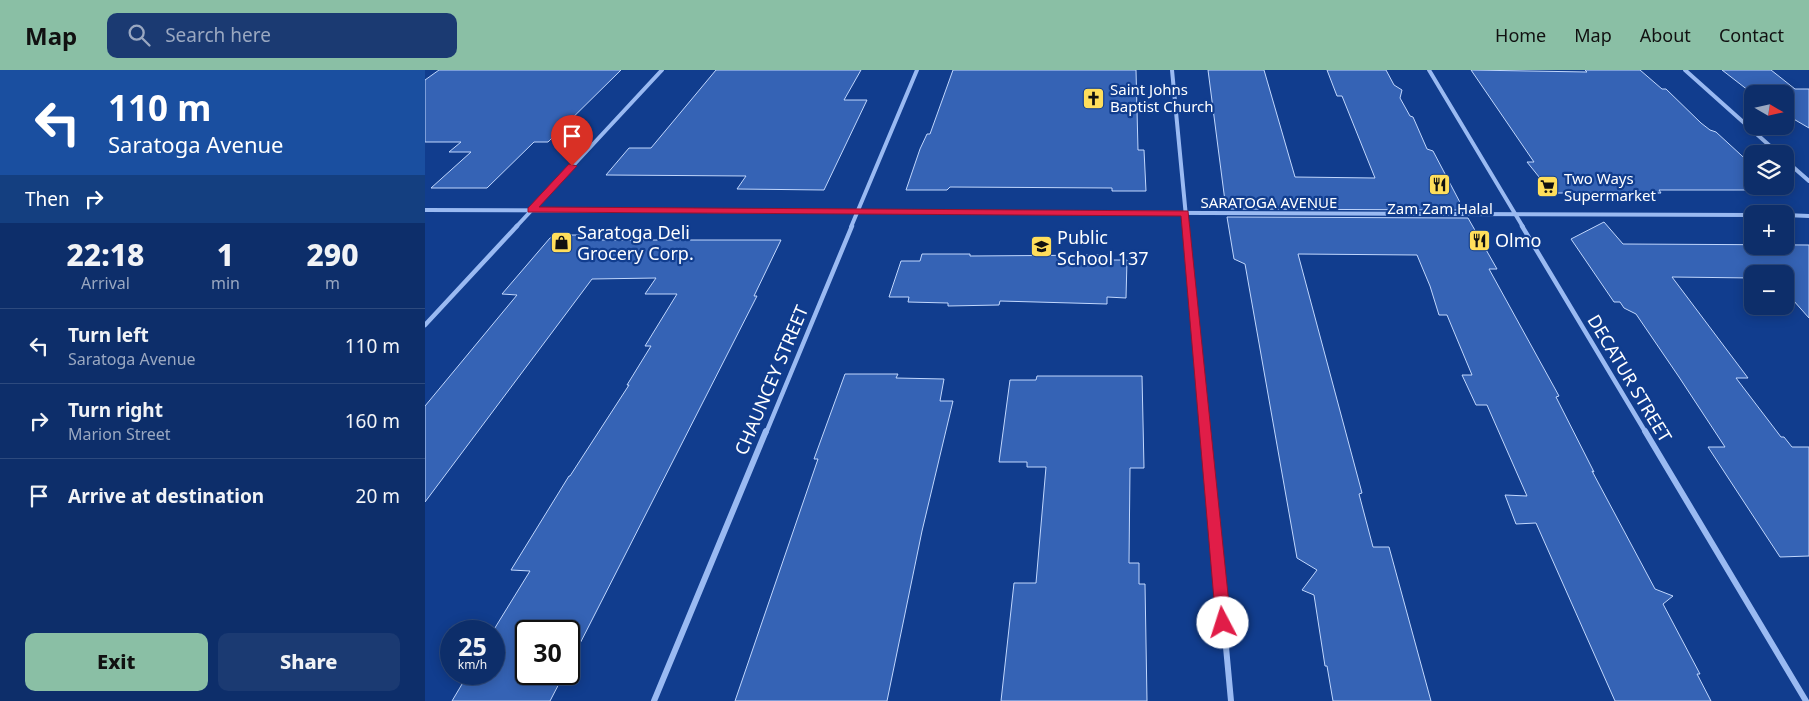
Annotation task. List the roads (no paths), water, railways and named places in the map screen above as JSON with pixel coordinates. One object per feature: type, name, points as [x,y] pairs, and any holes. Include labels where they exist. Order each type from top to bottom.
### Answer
[{"type":"street","points":[[425,325],[662,70]]},
{"type":"street","name":"CHAUNCEY STREET","points":[[654,701],[917,70]]},
{"type":"street","points":[[1172,70],[1231,701]]},
{"type":"street","name":"DECATUR STREET","points":[[1429,70],[1806,701]]},
{"type":"street","points":[[1685,70],[1769,145]]},
{"type":"street","points":[[1794,168],[1809,181]]},
{"type":"street","name":"SARATOGA AVENUE","points":[[425,210],[1744,215]]},
{"type":"street","points":[[1794,216],[1809,216]]},
{"type":"place","name":"Saint Johns Baptist Church","points":[[1094,98]]},
{"type":"place","name":"Zam Zam Halal","points":[[1440,185]]},
{"type":"place","name":"Two Ways Supermarket","points":[[1548,187]]},
{"type":"place","name":"Olmo","points":[[1479,240]]},
{"type":"place","name":"Saratoga Deli Grocery Corp.","points":[[561,242]]},
{"type":"place","name":"Public School 137","points":[[1041,247]]}]
